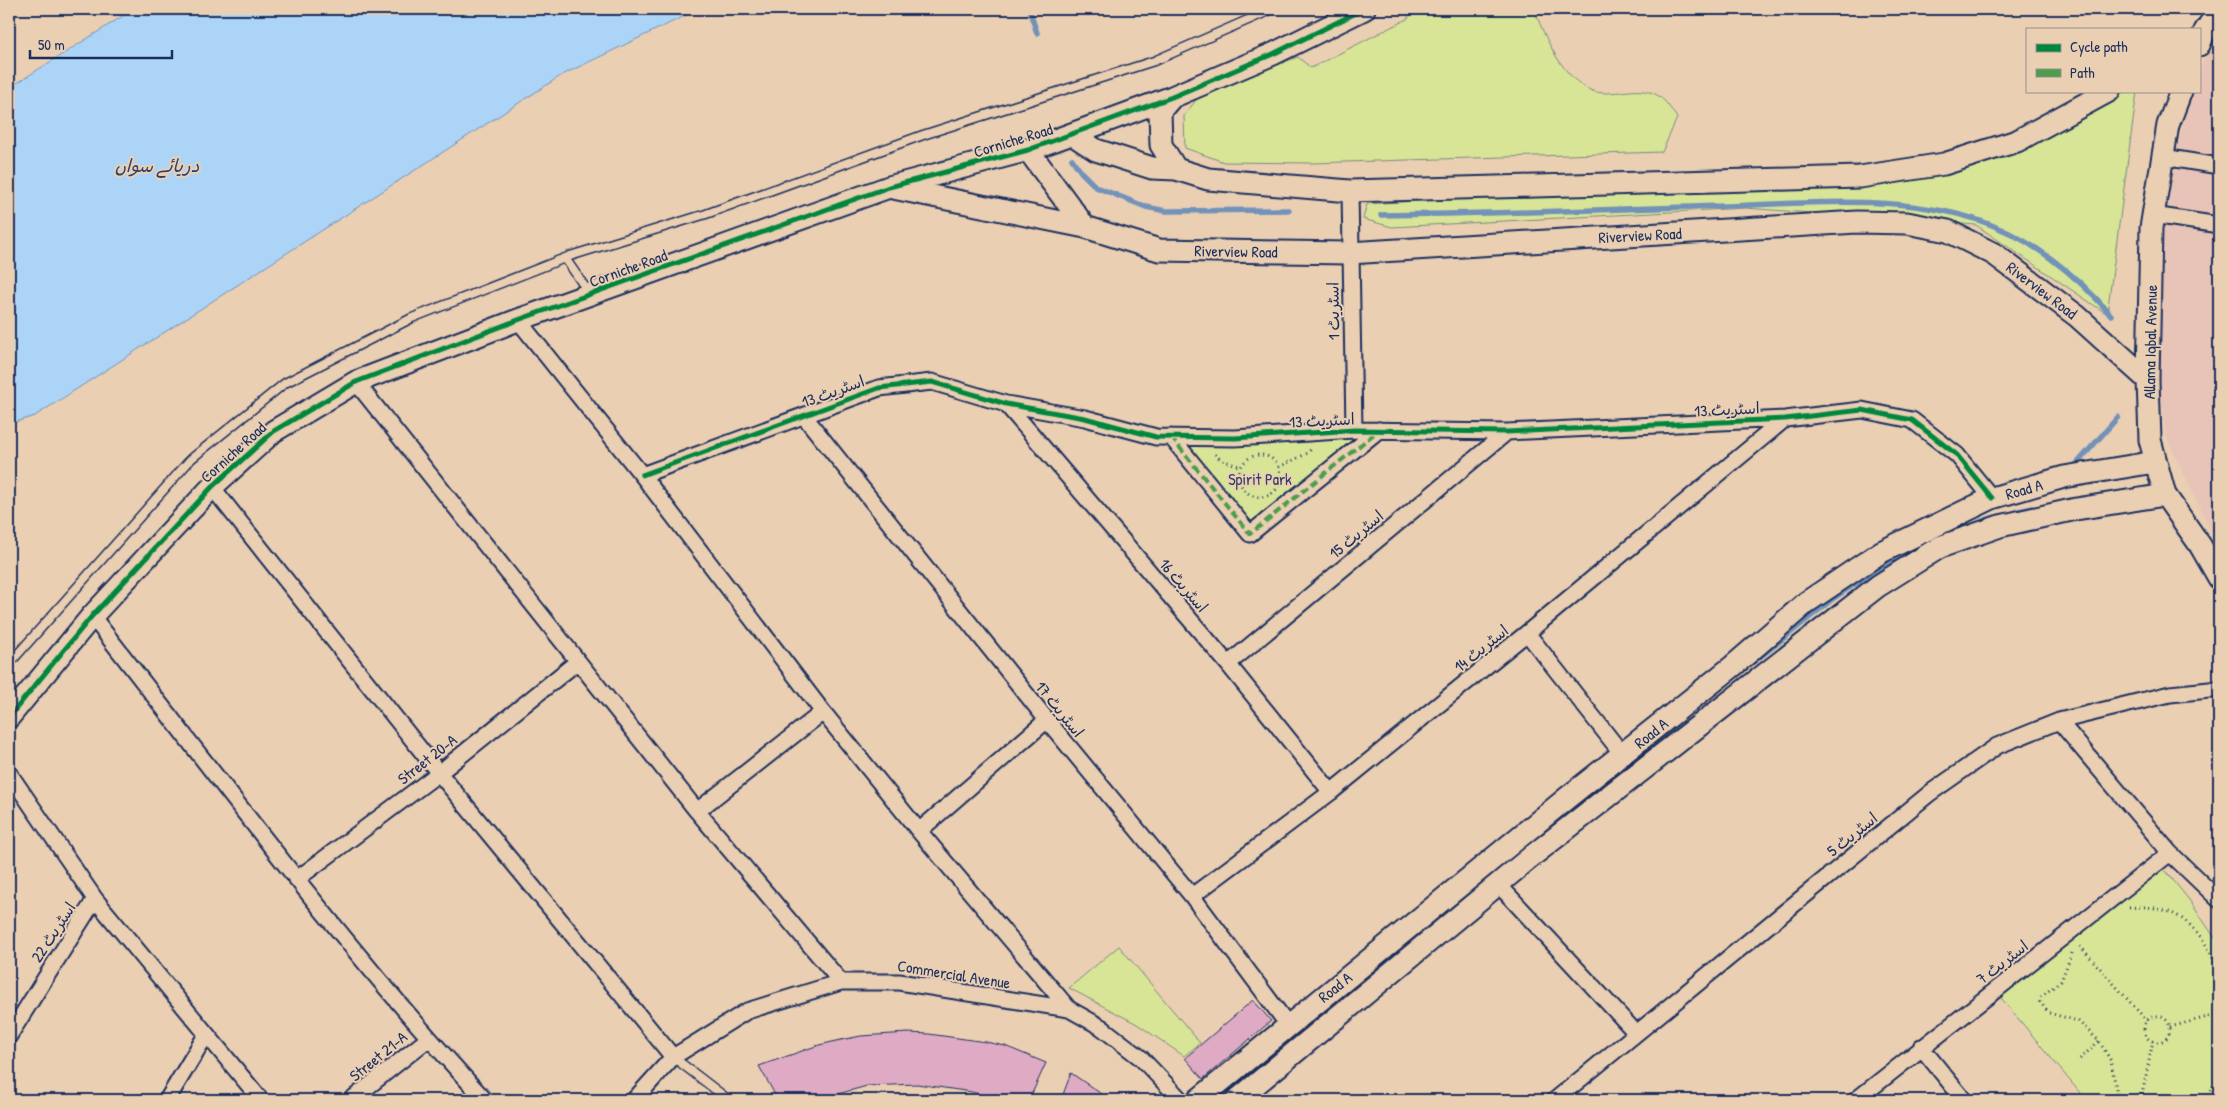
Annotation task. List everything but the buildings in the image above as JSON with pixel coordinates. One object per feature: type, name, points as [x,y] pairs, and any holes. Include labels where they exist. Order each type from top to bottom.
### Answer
[{"type":"street","name":"Corniche Road","points":[[9,718],[92,616],[212,487],[274,431],[356,382],[518,320],[888,188],[1028,150],[1172,97],[1273,54],[1364,9]]},
{"type":"street","points":[[2201,37],[2219,10]]},
{"type":"street","points":[[1072,134],[1096,150],[1152,168],[1176,169],[1208,179],[1350,191],[1860,177],[1944,164],[2017,141],[2107,92]]},
{"type":"street","name":"Allama Iqbal Avenue","points":[[2181,92],[2168,125],[2153,215],[2148,380],[2150,440],[2165,495],[2200,545],[2219,578]]},
{"type":"street","points":[[1172,97],[1160,111],[1162,145],[1176,169]]},
{"type":"street","points":[[1028,150],[1085,227]]},
{"type":"street","points":[[2163,157],[2219,166]]},
{"type":"street","name":"Riverview Road","points":[[888,188],[1085,227],[1159,250],[1350,252],[1857,222],[1906,222],[1948,231],[1994,254],[2077,316],[2148,380]]},
{"type":"street","name":"اسٹریٹ 1","points":[[1350,191],[1354,430]]},
{"type":"street","points":[[2153,215],[2219,225]]},
{"type":"street","points":[[518,320],[642,475],[823,712],[919,831],[1069,1009]]},
{"type":"street","points":[[356,382],[697,811],[841,982]]},
{"type":"street","name":"اسٹریٹ 13","points":[[642,475],[879,388],[932,382],[1006,404],[1085,418],[1156,436],[1171,437],[1235,438],[1354,430],[1507,432],[1785,418],[1862,410],[1912,420],[1957,455],[1992,498]]},
{"type":"street","name":"اسٹریٹ 16","points":[[1006,404],[1228,664],[1331,792]]},
{"type":"street","name":"اسٹریٹ 17","points":[[804,416],[1047,720],[1192,896],[1288,1025]]},
{"type":"street","name":"اسٹریٹ 14","points":[[1192,896],[1331,792],[1527,633],[1785,418]]},
{"type":"street","points":[[1171,437],[1250,534],[1379,430]]},
{"type":"street","name":"اسٹریٹ 15","points":[[1228,664],[1507,432]]},
{"type":"street","name":"Road A","points":[[1198,1100],[1288,1025],[1733,666],[1807,602],[1881,552],[1992,498],[2064,477],[2155,462]]},
{"type":"street","points":[[212,487],[439,773],[673,1057]]},
{"type":"street","name":"Road A","points":[[1237,1100],[1532,856],[1878,586],[1940,547],[2000,526],[2076,509],[2165,495]]},
{"type":"street","points":[[92,616],[297,879],[428,1039],[485,1100]]},
{"type":"street","points":[[1527,633],[1623,755]]},
{"type":"street","name":"Street 20-A","points":[[297,879],[439,773],[577,662]]},
{"type":"street","name":"اسٹریٹ 5","points":[[1555,1100],[1930,793],[1997,746],[2059,721],[2170,694],[2219,689]]},
{"type":"street","points":[[697,811],[823,712]]},
{"type":"street","points":[[919,831],[1047,720]]},
{"type":"street","points":[[2059,721],[2170,853],[2219,900]]},
{"type":"street","points":[[9,773],[95,900],[262,1100]]},
{"type":"street","name":"اسٹریٹ 7","points":[[1856,1100],[2170,853]]},
{"type":"street","points":[[1499,885],[1636,1033]]},
{"type":"street","name":"اسٹریٹ 22","points":[[9,1036],[95,900]]},
{"type":"street","name":"Commercial Avenue","points":[[634,1100],[673,1057],[747,1011],[841,982],[898,982],[1069,1009],[1101,1027],[1141,1058],[1181,1100]]},
{"type":"street","points":[[167,1100],[206,1035]]},
{"type":"street","name":"Street 21-A","points":[[351,1100],[428,1039]]},
{"type":"street","points":[[1921,1047],[1964,1100]]},
{"type":"lane","points":[[9,664],[191,459],[285,382],[412,318],[565,258],[706,214],[923,135],[1154,61],[1273,9]]},
{"type":"lane","points":[[565,258],[590,295]]},
{"type":"lane","points":[[673,1057],[729,1100]]},
{"type":"path","points":[[1279,467],[1308,453],[1315,443],[1317,433]]},
{"type":"path","points":[[1195,466],[1214,453],[1220,459],[1241,467]]},
{"type":"path","points":[[1257,454],[1270,457],[1279,467],[1281,474],[1277,488],[1266,496],[1260,497],[1246,492],[1242,487],[1239,480],[1241,467],[1250,457],[1257,454]]},
{"type":"path","points":[[2126,908],[2159,907],[2180,915],[2206,942],[2219,974]]},
{"type":"path","points":[[2084,939],[2072,953],[2061,981],[2042,996],[2040,1002],[2049,1013],[2078,1021],[2099,1041],[2111,1061],[2118,1100]]},
{"type":"path","points":[[2079,945],[2147,1021]]},
{"type":"path","points":[[2170,1027],[2219,1014]]},
{"type":"path","points":[[2153,1042],[2144,1033],[2147,1021],[2154,1016],[2162,1017],[2170,1027]]},
{"type":"path","points":[[2153,1042],[2165,1039],[2170,1027]]},
{"type":"path","points":[[2080,1059],[2099,1041]]},
{"type":"path","points":[[2141,1100],[2153,1042]]},
{"type":"path","points":[[2205,1100],[2219,1076]]},
{"type":"shaded area","points":[[2219,27],[2219,547],[2166,436],[2157,362],[2160,236],[2170,179],[2189,101],[2193,92],[2200,92],[2200,70],[2212,38]]},
{"type":"green space","points":[[1405,9],[1534,9],[1554,53],[1568,73],[1586,88],[1594,92],[1603,93],[1648,92],[1657,95],[1666,102],[1677,118],[1662,152],[1312,163],[1224,162],[1185,148],[1184,116],[1202,92],[1298,57],[1311,68],[1409,18]]},
{"type":"green space","points":[[2124,92],[2137,92],[2107,314],[1976,225],[1745,208],[1392,227],[1363,219],[1367,204],[1762,180],[1981,162],[2104,105]]},
{"type":"green space","name":"Spirit Park","points":[[1374,434],[1255,531],[1184,447]]},
{"type":"green space","points":[[2161,865],[2189,900],[2219,944],[2219,1100],[2086,1100],[1997,993]]},
{"type":"green space","points":[[1119,946],[1200,1043],[1184,1056],[1137,1024],[1069,988]]},
{"type":"water","name":"دریائے سواں","points":[[134,9],[699,9],[562,75],[35,416],[9,424],[9,88]]},
{"type":"waterway","points":[[1029,9],[1037,33]]},
{"type":"waterway","points":[[1072,159],[1081,172],[1096,187],[1146,207],[1166,211],[1289,210]]},
{"type":"waterway","points":[[1381,215],[1510,213],[1821,202],[1885,203],[1917,206],[1978,220],[2016,236],[2051,258],[2067,271],[2111,315]]},
{"type":"waterway","points":[[2073,468],[2118,417]]},
{"type":"waterway","points":[[2018,511],[2033,508]]},
{"type":"waterway","points":[[1961,529],[1994,517]]},
{"type":"waterway","points":[[1755,661],[1831,600],[1853,585],[1910,554]]},
{"type":"waterway","points":[[1529,842],[1684,718]]},
{"type":"waterway","points":[[1233,1086],[1489,875]]},
{"type":"marked path","points":[[1171,437],[1250,534],[1379,430]]},
{"type":"cycle path","points":[[9,717],[92,616],[212,487],[274,431],[356,382],[518,320],[889,187],[1028,150],[1172,97],[1273,54],[1364,9]]},
{"type":"cycle path","points":[[642,475],[879,388],[932,382],[1006,404],[1085,418],[1156,437],[1235,438],[1354,430],[1507,432],[1785,419],[1862,410],[1912,420],[1957,455],[1992,498]]}]
